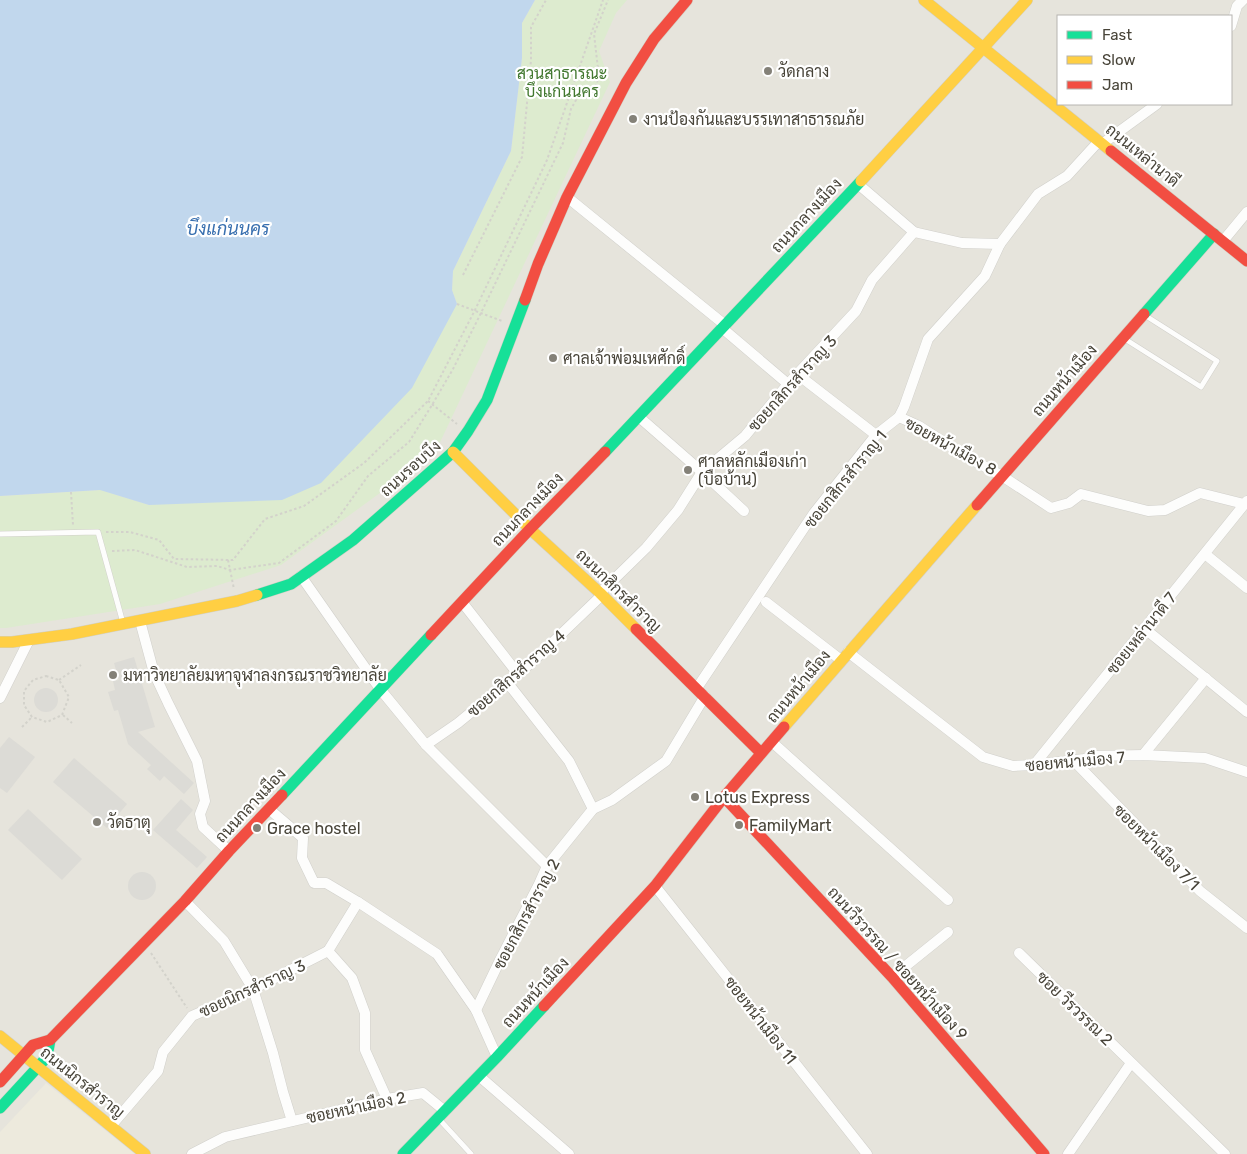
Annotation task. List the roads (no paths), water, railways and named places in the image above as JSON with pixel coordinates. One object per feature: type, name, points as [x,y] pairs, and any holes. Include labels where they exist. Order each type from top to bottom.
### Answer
[{"type":"street","name":"ถนนรอบบึง","points":[[0,642],[72,634],[140,621],[237,601],[290,584],[353,540],[453,452],[486,400],[516,326],[538,264],[567,198],[626,83],[654,40],[687,0]]},
{"type":"street","name":"ถนนเหล่านาดี","points":[[924,0],[1247,261]]},
{"type":"street","name":"ถนนกลางเมือง","points":[[0,1082],[34,1045],[50,1040],[185,901],[380,689],[724,327],[1028,0]]},
{"type":"street","points":[[1232,23],[1237,6],[1243,0]]},
{"type":"street","name":"ซอยกสิกรสำราญ 1","points":[[701,692],[814,513],[876,435],[899,417],[928,339],[984,276],[1000,244],[1038,194],[1066,176],[1100,142],[1156,105]]},
{"type":"street","points":[[858,184],[914,232],[962,243],[1000,244]]},
{"type":"street","points":[[567,198],[724,327],[788,384]]},
{"type":"street","name":"ถนนหน้าเมือง","points":[[403,1154],[497,1057],[655,886],[724,797],[761,753],[1144,314],[1218,237],[1247,212]]},
{"type":"street","name":"ซอยกสิกรสำราญ 3","points":[[601,594],[646,548],[678,510],[702,472],[745,436],[788,384],[856,311],[872,280],[914,232]]},
{"type":"street","points":[[797,374],[876,435]]},
{"type":"street","points":[[639,417],[744,511]]},
{"type":"street","name":"ซอยหน้าเมือง 8","points":[[899,417],[919,426],[1051,508],[1069,503],[1080,494],[1148,511],[1165,510],[1200,492],[1246,503]]},
{"type":"street","name":"ถนนกสิกรสำราญ","points":[[453,452],[530,529],[601,594],[761,753]]},
{"type":"street","name":"ซอยเหล่านาดี 7","points":[[1034,765],[1246,503]]},
{"type":"street","points":[[1205,554],[1247,588]]},
{"type":"street","points":[[301,576],[380,689],[426,745],[548,866]]},
{"type":"street","name":"ซอยกสิกรสำราญ 4","points":[[426,745],[458,723],[531,663],[601,594]]},
{"type":"street","points":[[462,602],[518,674]]},
{"type":"street","name":"ซอยหน้าเมือง 7","points":[[766,602],[845,656],[983,757],[1013,766],[1034,765],[1093,756],[1143,755],[1205,758],[1247,772]]},
{"type":"street","points":[[140,621],[154,673],[197,761],[205,801],[200,814],[203,827],[229,851]]},
{"type":"street","points":[[1144,628],[1247,712]]},
{"type":"street","points":[[0,698],[29,640]]},
{"type":"street","points":[[1143,755],[1206,678]]},
{"type":"street","points":[[507,682],[569,761],[593,809]]},
{"type":"street","name":"ซอยกสิกรสำราญ 2","points":[[476,1010],[548,866],[593,809],[612,800],[666,761],[701,692]]},
{"type":"street","points":[[772,742],[948,900]]},
{"type":"street","name":"ซอยหน้าเมือง 7/1","points":[[1073,760],[1200,891],[1247,928]]},
{"type":"street","name":"ถนนวีรวรรณ / ซอยหน้าเมือง 9","points":[[724,797],[892,976],[1044,1154]]},
{"type":"street","points":[[269,809],[303,838],[302,858],[314,883],[326,884],[358,902],[437,954],[476,1010],[497,1057]]},
{"type":"street","name":"ซอยหน้าเมือง 11","points":[[655,886],[868,1154]]},
{"type":"street","points":[[185,901],[224,941],[253,989],[292,1121]]},
{"type":"street","points":[[358,902],[328,951],[352,978],[365,1012],[365,1050],[387,1099]]},
{"type":"street","points":[[892,976],[948,932]]},
{"type":"street","name":"ซอยนิกรสำราญ 3","points":[[111,1126],[158,1071],[163,1052],[192,1016],[253,989],[328,951]]},
{"type":"street","name":"ซอย วีรวรรณ 2","points":[[1019,953],[1225,1154]]},
{"type":"street","name":"ถนนนิกรสำราญ","points":[[0,1036],[145,1154]]},
{"type":"street","name":"ถนนกลางเมือง","points":[[0,1108],[46,1057],[50,1040]]},
{"type":"street","points":[[1068,1154],[1131,1064]]},
{"type":"street","points":[[479,1076],[568,1154]]},
{"type":"street","name":"ซอยหน้าเมือง 2","points":[[192,1154],[225,1137],[387,1099],[423,1094],[442,1115]]},
{"type":"lane","points":[[1123,338],[1200,387],[1218,361],[1144,314]]},
{"type":"lane","points":[[0,534],[98,532],[124,624]]},
{"type":"lane","points":[[442,1115],[471,1154]]},
{"type":"water","name":"บึงแก่นนคร","points":[[0,0],[535,0],[522,23],[522,58],[511,151],[453,271],[452,290],[457,304],[412,388],[321,483],[282,500],[149,505],[100,490],[0,496]]},
{"type":"place","name":"วัดกลาง","points":[[768,71]]},
{"type":"place","name":"งานป้องกันและบรรเทาสาธารณภัย","points":[[633,119]]},
{"type":"place","name":"ศาลเจ้าพ่อมเหศักดิ์","points":[[553,358]]},
{"type":"place","name":"ศาลหลักเมืองเก่า (บือบ้าน)","points":[[688,470]]},
{"type":"place","name":"มหาวิทยาลัยมหาจุฬาลงกรณราชวิทยาลัย","points":[[113,675]]},
{"type":"place","name":"Lotus Express","points":[[695,797]]},
{"type":"place","name":"วัดธาตุ","points":[[97,822]]},
{"type":"place","name":"FamilyMart","points":[[739,825]]},
{"type":"place","name":"Grace hostel","points":[[257,828]]},
{"type":"park label","name":"สวนสาธารณะ บึงแก่นนคร","points":[[562,82]]}]
